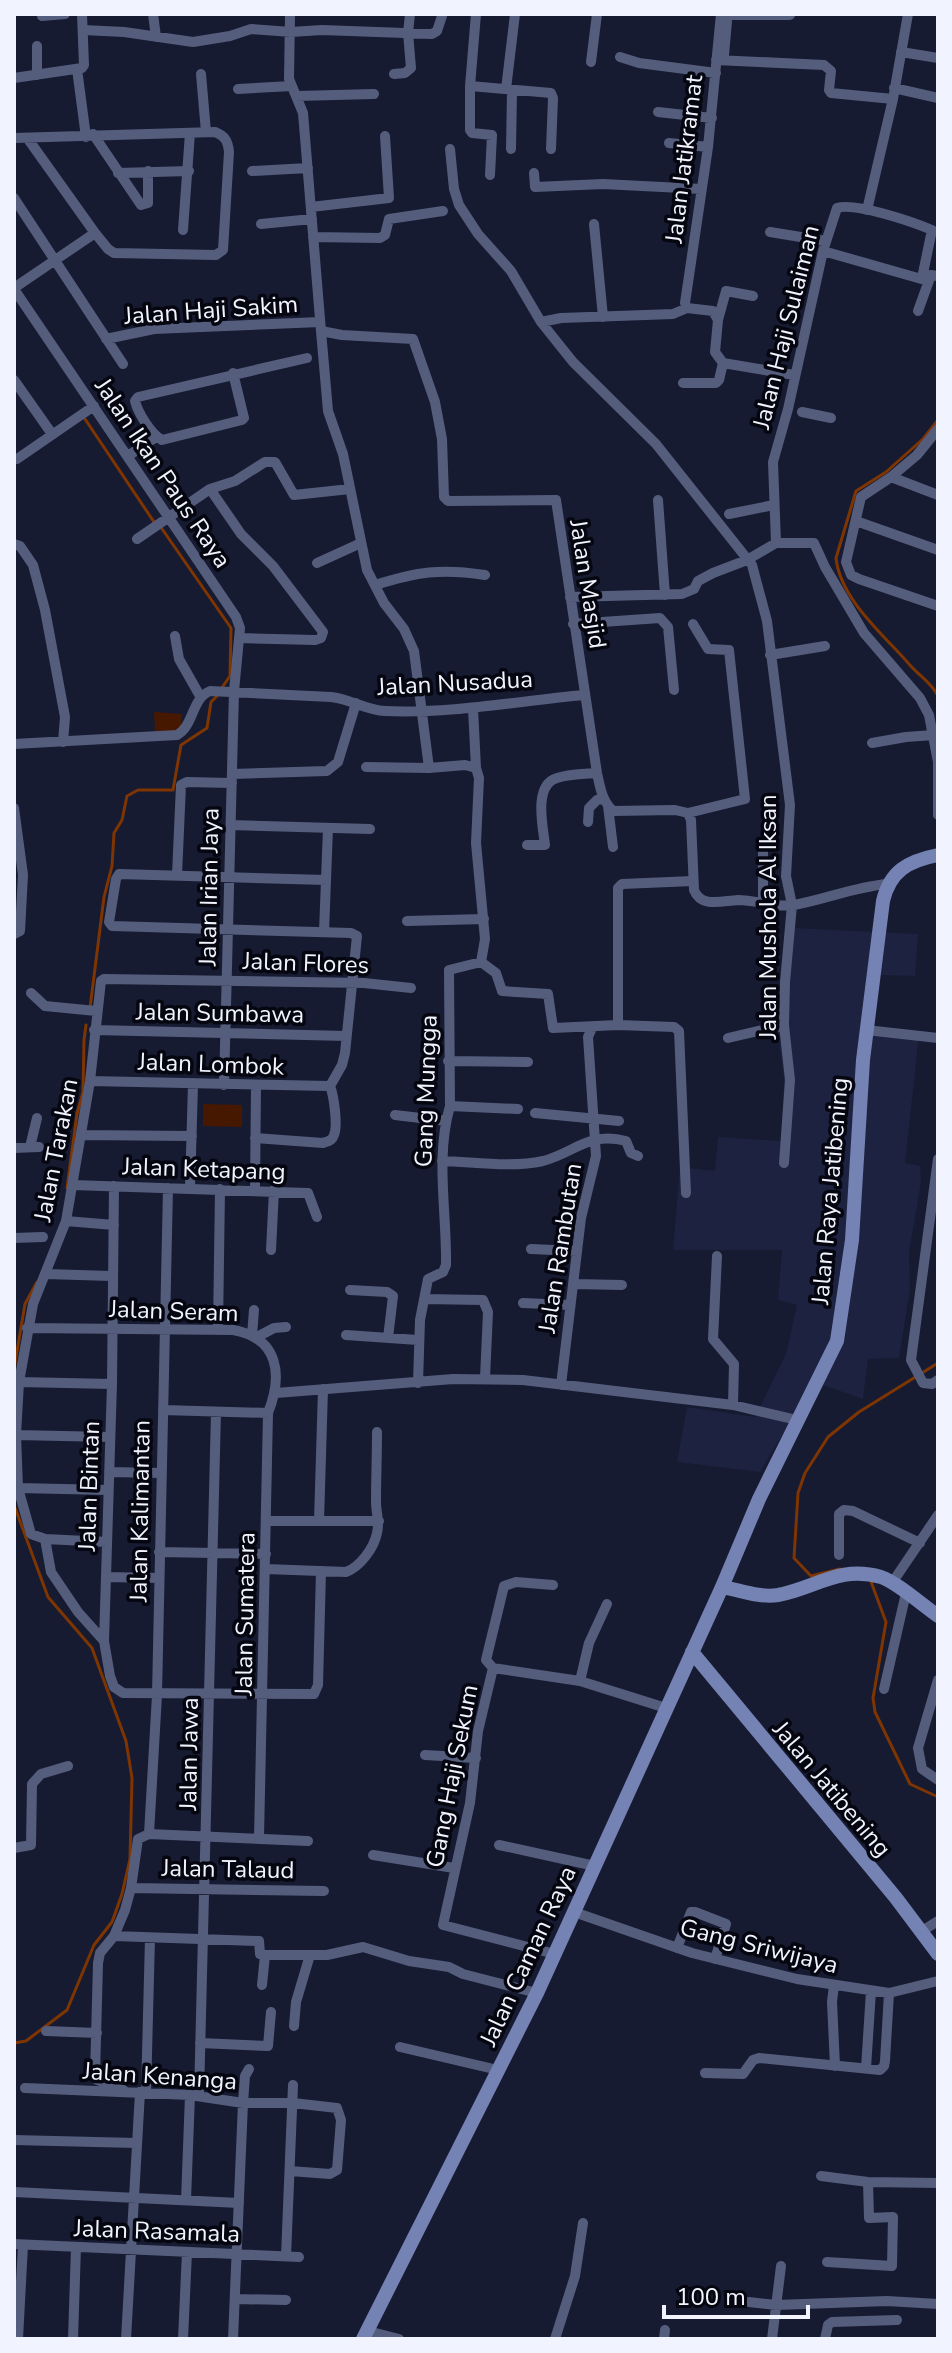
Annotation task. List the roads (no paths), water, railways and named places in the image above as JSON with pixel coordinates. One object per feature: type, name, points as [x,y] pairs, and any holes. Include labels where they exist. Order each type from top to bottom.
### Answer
[{"type":"main road","points":[[887,884],[904,867],[938,855]]},
{"type":"main road","name":"Jalan Raya Jatibening","points":[[722,1587],[744,1532],[797,1420],[831,1357],[844,1309],[852,1240],[866,1030],[877,936],[887,884]]},
{"type":"main road","points":[[722,1587],[764,1596],[853,1572],[887,1580],[936,1610]]},
{"type":"main road","name":"Jalan Caman Raya","points":[[366,2335],[537,1993],[722,1587]]},
{"type":"main road","name":"Jalan Jatibening","points":[[692,1652],[938,1954]]},
{"type":"street","points":[[42,16],[65,14]]},
{"type":"street","points":[[14,78],[77,69],[84,65],[82,14]]},
{"type":"street","points":[[153,14],[156,37]]},
{"type":"street","points":[[290,14],[289,79],[303,113],[328,411],[343,454],[367,570],[414,651],[429,768]]},
{"type":"street","points":[[394,74],[405,73],[411,68],[410,14]]},
{"type":"street","points":[[476,14],[470,130],[472,133],[492,135],[490,175]]},
{"type":"street","points":[[511,149],[509,89],[515,14]]},
{"type":"street","points":[[591,62],[597,14]]},
{"type":"street","points":[[908,14],[894,93],[867,210],[932,230],[929,278],[918,311]]},
{"type":"street","points":[[723,15],[790,15]]},
{"type":"street","name":"Jalan Jatikramat","points":[[687,308],[685,303],[712,118],[723,15]]},
{"type":"street","points":[[83,30],[107,30],[193,42],[251,29],[434,33],[442,16]]},
{"type":"street","points":[[37,46],[37,75]]},
{"type":"street","points":[[901,52],[938,58]]},
{"type":"street","points":[[719,56],[763,56]]},
{"type":"street","points":[[719,56],[824,65],[831,71],[831,93],[894,93],[938,98]]},
{"type":"street","points":[[620,57],[639,63],[716,73]]},
{"type":"street","points":[[77,69],[90,136],[141,205],[145,205],[149,198],[148,171]]},
{"type":"street","points":[[201,74],[206,132]]},
{"type":"street","points":[[470,86],[553,95],[551,149]]},
{"type":"street","points":[[238,89],[374,94]]},
{"type":"street","points":[[658,112],[712,118]]},
{"type":"street","points":[[14,138],[206,132],[221,135],[228,147],[223,250],[216,255],[114,253],[95,233],[28,139]]},
{"type":"street","points":[[183,230],[190,133]]},
{"type":"street","points":[[261,224],[389,198],[385,136]]},
{"type":"street","points":[[669,143],[708,147]]},
{"type":"street","name":"Jalan Mushola Al Iksan","points":[[450,149],[459,205],[478,234],[511,271],[541,322],[573,362],[656,444],[752,565],[761,593],[790,805],[786,876],[792,905],[784,1025],[790,1080],[784,1163]]},
{"type":"street","points":[[252,171],[308,168]]},
{"type":"street","points":[[118,173],[189,171]]},
{"type":"street","points":[[534,173],[535,187],[603,184],[701,189]]},
{"type":"street","points":[[14,198],[18,214],[56,259],[123,364]]},
{"type":"street","name":"Jalan Haji Sulaiman","points":[[776,543],[773,462],[788,409],[824,246],[837,208],[867,210]]},
{"type":"street","points":[[313,237],[380,238],[385,235],[389,219],[443,211]]},
{"type":"street","points":[[594,224],[603,317]]},
{"type":"street","points":[[770,232],[929,278]]},
{"type":"street","points":[[14,288],[95,233]]},
{"type":"street","name":"Jalan Ikan Paus Raya","points":[[14,288],[87,411],[128,456],[162,520],[236,617],[240,628],[239,638],[225,691]]},
{"type":"street","points":[[753,296],[726,291],[718,320],[715,352],[723,363],[794,375]]},
{"type":"street","points":[[541,322],[561,318],[673,314],[687,308],[713,311],[718,320]]},
{"type":"street","name":"Jalan Haji Sakim","points":[[106,339],[154,329],[320,327]]},
{"type":"street","name":"Jalan Masjid","points":[[320,327],[342,335],[413,339],[435,402],[442,439],[444,497],[448,501],[556,500],[584,695],[613,847]]},
{"type":"street","points":[[233,373],[242,420],[162,440],[156,437],[135,401],[138,397],[233,373],[307,358]]},
{"type":"street","points":[[683,383],[716,383],[723,363]]},
{"type":"street","points":[[14,380],[52,434]]},
{"type":"street","points":[[17,459],[87,411]]},
{"type":"street","points":[[802,412],[831,418]]},
{"type":"street","points":[[936,435],[891,477],[861,497],[846,562],[851,575],[938,606]]},
{"type":"street","points":[[128,456],[156,437]]},
{"type":"street","points":[[137,539],[210,489],[235,481],[272,461],[294,495],[350,489]]},
{"type":"street","points":[[891,477],[938,495]]},
{"type":"street","points":[[210,489],[241,534],[273,566],[323,632],[321,638],[315,640],[239,638]]},
{"type":"street","points":[[658,500],[665,595]]},
{"type":"street","points":[[729,514],[774,505]]},
{"type":"street","points":[[856,521],[938,550]]},
{"type":"street","points":[[317,563],[361,543]]},
{"type":"street","points":[[570,597],[688,592],[694,589],[698,581],[747,560],[776,543],[814,543],[864,633],[920,698],[929,715],[938,762],[938,815]]},
{"type":"street","points":[[14,544],[20,546],[33,565],[45,610],[65,717],[63,742]]},
{"type":"street","points":[[375,585],[419,572],[457,571],[485,575]]},
{"type":"street","points":[[573,624],[660,618],[668,627],[674,690]]},
{"type":"street","points":[[588,822],[589,808],[597,800],[606,803],[613,811],[675,810],[688,813],[745,799],[729,650],[708,649],[693,624]]},
{"type":"street","points":[[175,636],[179,659],[200,696]]},
{"type":"street","points":[[770,655],[825,646]]},
{"type":"street","points":[[200,696],[225,691]]},
{"type":"street","name":"Jalan Nusadua","points":[[225,691],[331,697],[387,711],[473,708],[584,695]]},
{"type":"street","name":"Jalan Irian Jaya","points":[[224,1085],[232,776],[225,691]]},
{"type":"street","points":[[14,744],[177,735],[184,730],[200,696]]},
{"type":"street","points":[[177,875],[180,788],[187,782],[248,773],[327,771],[338,762],[356,703]]},
{"type":"street","points":[[473,708],[479,778],[476,843],[485,939],[481,962],[496,973],[502,991],[548,994],[553,1028],[618,1025],[674,1027],[679,1031],[686,1193]]},
{"type":"street","points":[[872,743],[934,735]]},
{"type":"street","points":[[366,767],[465,765],[476,768]]},
{"type":"street","points":[[527,845],[545,845],[541,797],[548,783],[554,778],[597,773]]},
{"type":"street","points":[[14,808],[23,875],[20,931],[14,934]]},
{"type":"street","points":[[688,813],[691,820],[693,881],[697,899],[704,902],[743,900],[792,905],[852,889],[887,884]]},
{"type":"street","points":[[231,825],[370,829]]},
{"type":"street","points":[[324,932],[328,828]]},
{"type":"street","points":[[763,844],[763,903]]},
{"type":"street","points":[[255,1138],[318,1143],[331,1140],[334,1134],[334,1095],[330,1086],[342,1065],[357,936],[351,933],[112,926],[109,922],[116,879],[119,874],[326,880]]},
{"type":"street","points":[[618,1025],[618,888],[622,884],[693,881]]},
{"type":"street","points":[[407,921],[484,919]]},
{"type":"street","name":"Gang Mungga","points":[[418,1383],[418,1340],[429,1277],[440,1274],[446,1265],[442,1161],[450,1106],[449,970],[481,962]]},
{"type":"street","name":"Jalan Flores","points":[[104,979],[353,983],[411,988]]},
{"type":"street","name":"Jalan Tarakan","points":[[45,1539],[31,1534],[17,1496],[19,1382],[33,1304],[66,1221],[90,1081],[99,984],[104,979]]},
{"type":"street","points":[[31,993],[45,1006],[96,1011]]},
{"type":"street","points":[[728,1038],[784,1025]]},
{"type":"street","name":"Jalan Rambutan","points":[[561,1385],[581,1218],[596,1156],[588,1037],[592,1028]]},
{"type":"street","name":"Jalan Sumbawa","points":[[94,1030],[346,1036]]},
{"type":"street","points":[[866,1030],[938,1038]]},
{"type":"street","points":[[448,1061],[528,1062]]},
{"type":"street","name":"Jalan Lombok","points":[[90,1081],[330,1086]]},
{"type":"street","points":[[190,1188],[193,1084]]},
{"type":"street","points":[[255,1189],[256,1086]]},
{"type":"street","points":[[450,1106],[518,1109]]},
{"type":"street","points":[[535,1113],[619,1121]]},
{"type":"street","points":[[395,1115],[446,1121]]},
{"type":"street","points":[[14,1148],[34,1147],[37,1118]]},
{"type":"street","points":[[81,1135],[192,1136]]},
{"type":"street","points":[[442,1161],[502,1164],[544,1161],[596,1138],[626,1141],[632,1154],[638,1156]]},
{"type":"street","points":[[938,1159],[911,1360],[923,1383],[932,1384],[938,1380]]},
{"type":"street","name":"Jalan Ketapang","points":[[73,1185],[308,1193],[317,1217]]},
{"type":"street","name":"Jalan Bintan","points":[[114,1186],[104,1641],[114,1687],[123,1693],[157,1695],[308,1695],[317,1691],[321,1571]]},
{"type":"street","name":"Jalan Kalimantan","points":[[149,1834],[157,1695],[168,1188]]},
{"type":"street","points":[[218,1329],[220,1189]]},
{"type":"street","points":[[271,1250],[274,1190]]},
{"type":"street","points":[[66,1221],[114,1225]]},
{"type":"street","points":[[14,1238],[43,1237]]},
{"type":"street","points":[[531,1249],[577,1251]]},
{"type":"street","points":[[717,1256],[713,1339],[734,1364],[733,1405]]},
{"type":"street","points":[[46,1274],[111,1276]]},
{"type":"street","points":[[574,1284],[622,1285]]},
{"type":"street","points":[[350,1290],[387,1292],[393,1296],[388,1338]]},
{"type":"street","points":[[424,1299],[483,1300],[488,1312],[485,1378]]},
{"type":"street","points":[[523,1303],[569,1305]]},
{"type":"street","points":[[254,1310],[254,1336],[286,1327]]},
{"type":"street","name":"Jalan Seram","points":[[27,1328],[218,1329],[254,1336],[272,1357],[276,1393]]},
{"type":"street","points":[[346,1335],[418,1340]]},
{"type":"street","points":[[276,1393],[485,1378],[733,1405],[797,1420]]},
{"type":"street","points":[[19,1382],[112,1384]]},
{"type":"street","points":[[319,1521],[323,1389]]},
{"type":"street","name":"Jalan Sumatera","points":[[259,1838],[268,1413],[276,1393]]},
{"type":"street","points":[[163,1410],[268,1413]]},
{"type":"street","name":"Jalan Jawa","points":[[186,2200],[200,2043],[216,1412]]},
{"type":"street","points":[[266,1569],[353,1569],[375,1541],[379,1521],[376,1507],[377,1432]]},
{"type":"street","points":[[16,1435],[109,1437]]},
{"type":"street","points":[[109,1472],[161,1473]]},
{"type":"street","points":[[17,1496],[108,1490]]},
{"type":"street","points":[[839,1555],[839,1514],[844,1510],[920,1543]]},
{"type":"street","points":[[887,1580],[920,1543],[938,1515]]},
{"type":"street","points":[[267,1521],[379,1521]]},
{"type":"street","points":[[104,1641],[78,1612],[51,1572],[45,1539],[107,1542]]},
{"type":"street","points":[[159,1552],[266,1554]]},
{"type":"street","points":[[106,1577],[158,1578]]},
{"type":"street","points":[[493,1668],[486,1660],[504,1586],[516,1582],[553,1585]]},
{"type":"street","points":[[884,1689],[906,1593]]},
{"type":"street","points":[[580,1681],[589,1643],[607,1604]]},
{"type":"street","name":"Gang Haji Sekum","points":[[555,1954],[443,1925],[470,1803],[478,1731],[493,1668],[580,1681],[666,1708]]},
{"type":"street","points":[[938,1680],[918,1751],[922,1769],[938,1780]]},
{"type":"street","points":[[425,1755],[476,1758]]},
{"type":"street","points":[[14,1848],[31,1845],[32,1784],[41,1774],[68,1766]]},
{"type":"street","points":[[126,2092],[97,2080],[95,2075],[98,1963],[100,1953],[114,1936],[131,1888],[136,1842],[141,1836],[149,1834],[308,1841]]},
{"type":"street","points":[[499,1845],[595,1866]]},
{"type":"street","points":[[373,1855],[454,1868]]},
{"type":"street","name":"Jalan Talaud","points":[[131,1888],[324,1891]]},
{"type":"street","name":"Gang Sriwijaya","points":[[574,1912],[677,1948],[763,1972],[889,1993],[938,1981]]},
{"type":"street","points":[[677,1948],[691,1912],[695,1912],[726,1924],[715,1959]]},
{"type":"street","points":[[922,1931],[938,1921]]},
{"type":"street","points":[[114,1936],[259,1941],[260,1954],[265,1955],[334,1954],[363,1947],[409,1961],[449,1967],[463,1974],[537,1993]]},
{"type":"street","points":[[126,2339],[150,1938]]},
{"type":"street","points":[[262,1985],[265,1955]]},
{"type":"street","points":[[294,2026],[296,2002],[310,1955]]},
{"type":"street","points":[[834,1985],[835,2066]]},
{"type":"street","points":[[866,2068],[871,1991]]},
{"type":"street","points":[[705,2073],[743,2074],[753,2060],[759,2058],[880,2070],[884,2066],[889,1993]]},
{"type":"street","points":[[200,2043],[268,2046],[271,2012]]},
{"type":"street","points":[[46,2031],[97,2033]]},
{"type":"street","points":[[400,2047],[498,2070]]},
{"type":"street","points":[[233,2339],[243,2103],[245,2076],[249,2069]]},
{"type":"street","points":[[286,2256],[293,2085]]},
{"type":"street","name":"Jalan Kenanga","points":[[25,2088],[143,2092],[243,2103],[293,2103],[337,2108],[341,2120],[337,2170],[334,2174],[290,2171]]},
{"type":"street","points":[[14,2140],[136,2143]]},
{"type":"street","points":[[821,2176],[868,2182],[938,2183]]},
{"type":"street","points":[[827,2262],[892,2266],[893,2217],[869,2218],[868,2182]]},
{"type":"street","points":[[14,2192],[239,2203]]},
{"type":"street","points":[[555,2339],[575,2276],[583,2223]]},
{"type":"street","points":[[18,2245],[18,2339]]},
{"type":"street","name":"Jalan Rasamala","points":[[18,2245],[299,2257]]},
{"type":"street","points":[[73,2339],[76,2247]]},
{"type":"street","points":[[183,2339],[187,2252]]},
{"type":"street","points":[[772,2339],[781,2266]]},
{"type":"street","points":[[235,2299],[286,2300]]},
{"type":"street","points":[[749,2302],[776,2305],[887,2301],[938,2304]]},
{"type":"street","points":[[825,2339],[828,2325],[832,2322],[897,2320]]},
{"type":"street","points":[[366,2335],[399,2339]]},
{"type":"waterway","points":[[85,419],[154,522]]},
{"type":"waterway","points":[[938,420],[923,439],[886,472],[856,491],[836,558],[839,573],[854,602],[938,696]]},
{"type":"waterway","points":[[160,526],[231,628],[230,676],[221,689]]},
{"type":"waterway","points":[[90,1008],[104,897],[112,866],[114,833],[122,820],[127,796],[138,790],[173,790],[181,745],[207,728],[211,702],[217,696]]},
{"type":"waterway","points":[[67,1188],[83,1092],[86,1025]]},
{"type":"waterway","points":[[14,1369],[25,1304],[37,1282]]},
{"type":"waterway","points":[[840,1569],[811,1576],[794,1558],[798,1493],[805,1473],[828,1437],[859,1412],[938,1363]]},
{"type":"waterway","points":[[14,1505],[48,1597],[92,1648],[126,1741],[132,1778],[130,1859],[112,1922],[94,1945],[67,2010],[26,2041],[14,2043]]},
{"type":"waterway","points":[[870,1579],[886,1622],[873,1698],[875,1712],[910,1784],[938,1797]]}]
